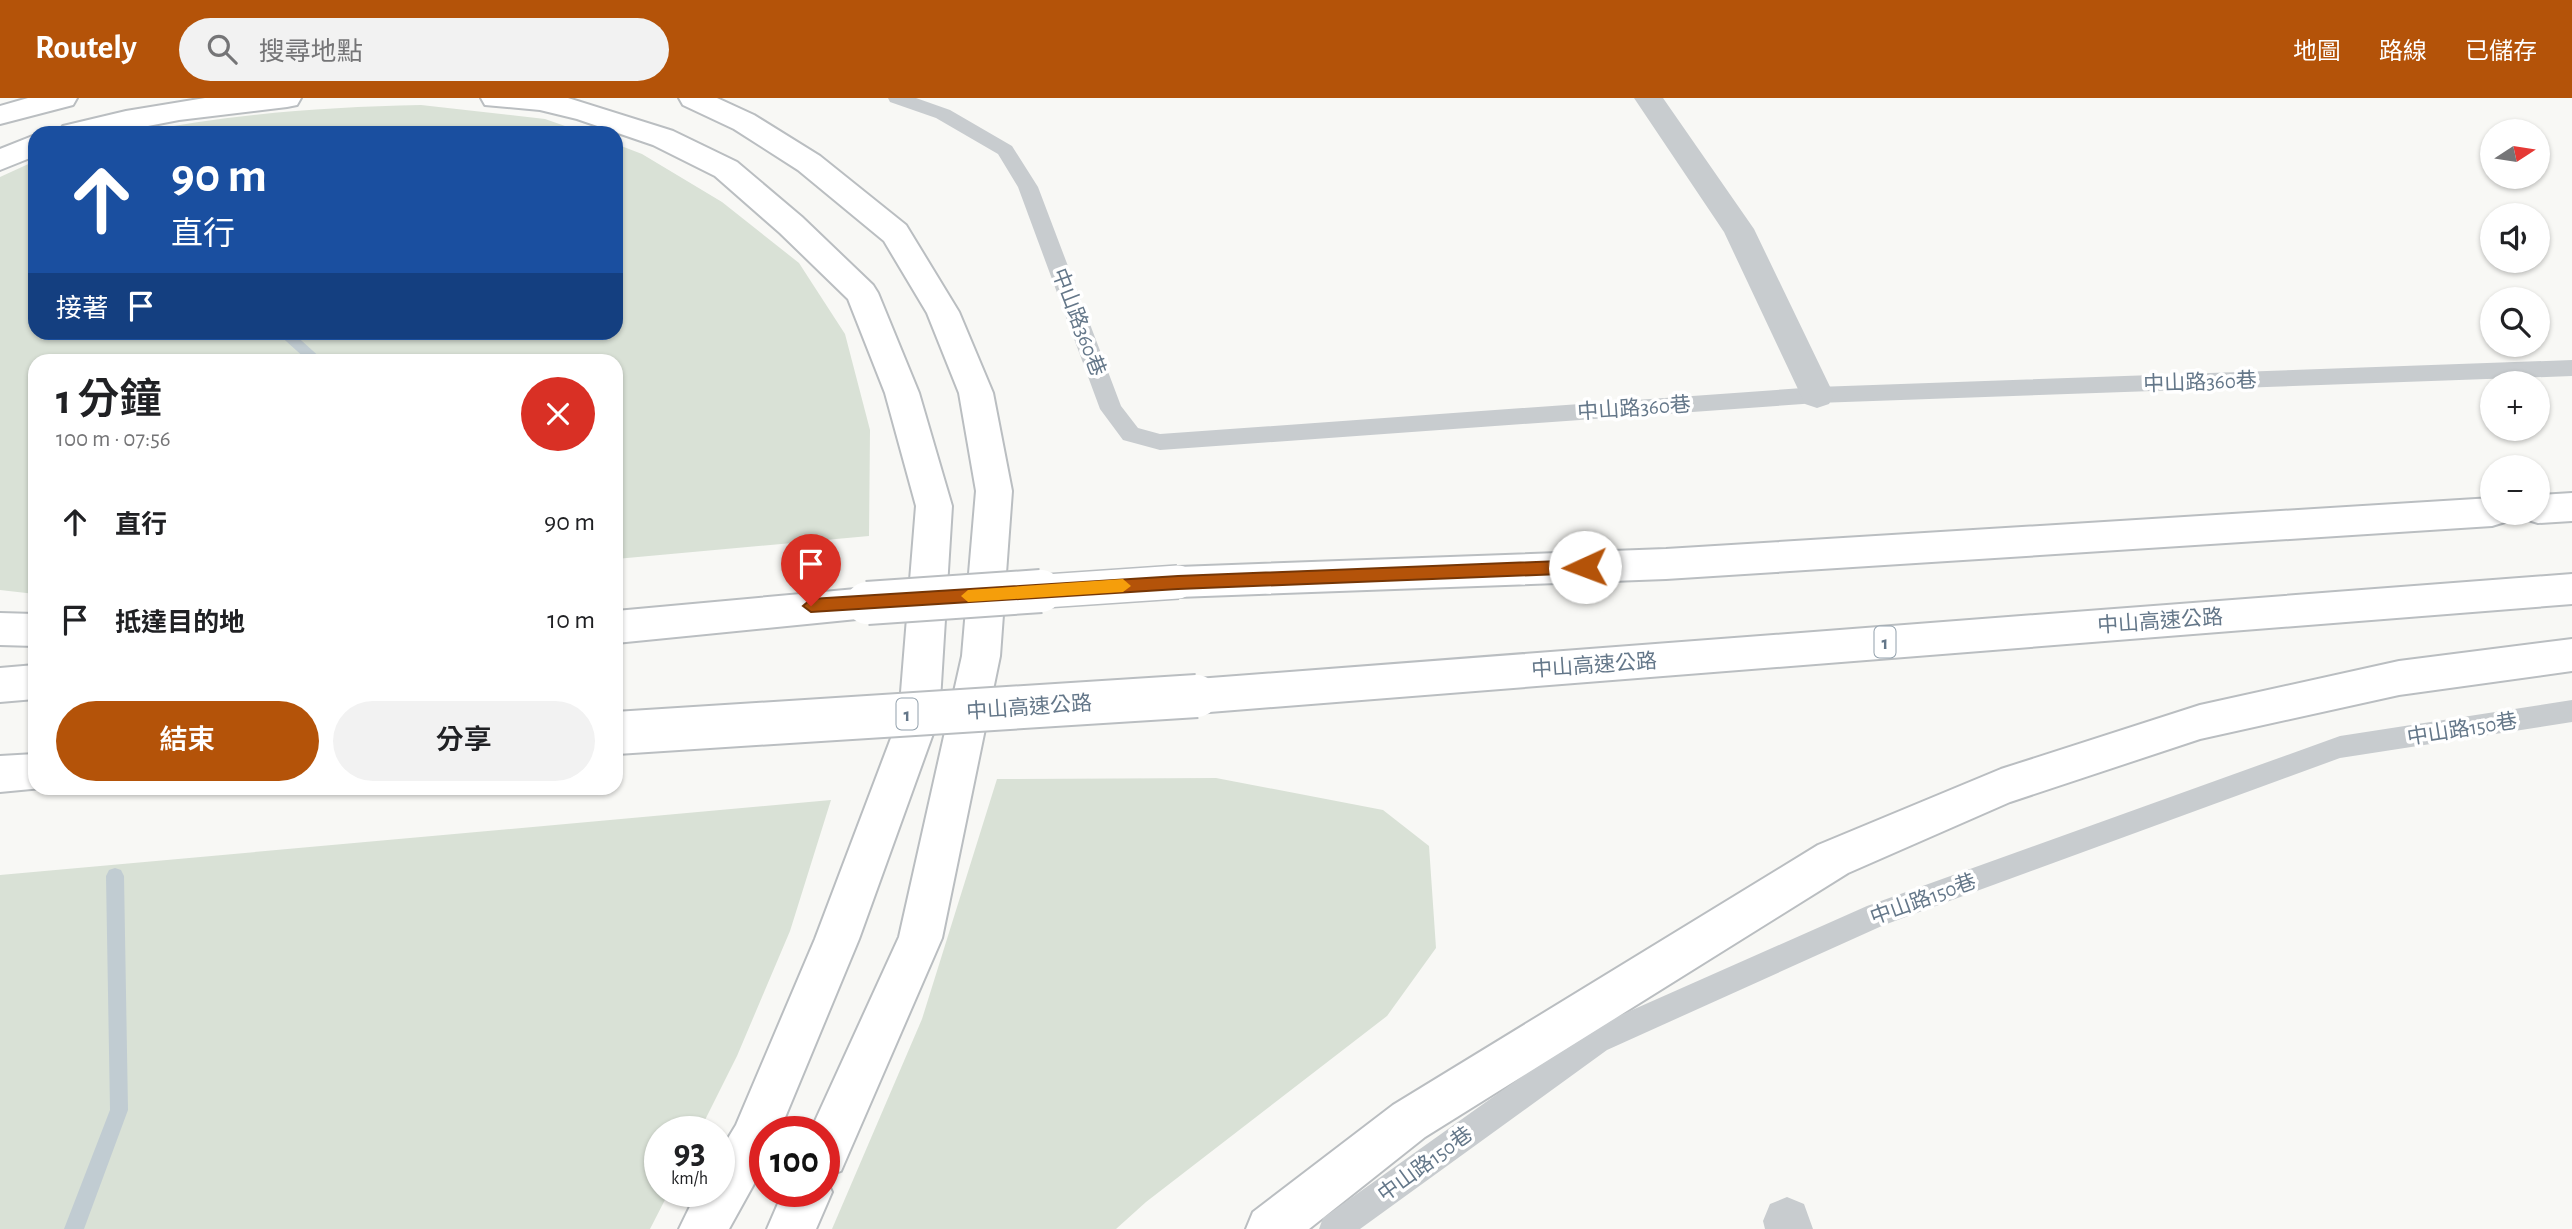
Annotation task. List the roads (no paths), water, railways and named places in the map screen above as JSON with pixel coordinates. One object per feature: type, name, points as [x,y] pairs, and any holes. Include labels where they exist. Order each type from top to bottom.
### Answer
[{"type":"highway","points":[[0,115],[63,98]]},
{"type":"highway","points":[[100,126],[222,104],[287,98]]},
{"type":"highway","points":[[495,98],[540,101],[584,111],[663,138],[726,169],[790,225],[862,293],[902,393],[934,506],[919,717],[837,939],[752,1141],[703,1229]]},
{"type":"highway","points":[[693,98],[744,122],[809,163],[895,233],[943,313],[976,393],[994,491],[981,656],[920,937],[840,1118]]},
{"type":"highway","points":[[0,160],[28,148]]},
{"type":"highway","points":[[2550,508],[2572,507]]},
{"type":"highway","points":[[623,615],[867,603],[1178,582],[1680,563],[2480,513]]},
{"type":"highway","name":"中山高速公路","points":[[623,733],[1197,696],[2572,589]]},
{"type":"highway","points":[[623,625],[867,603]]},
{"type":"highway","points":[[0,629],[28,630]]},
{"type":"highway","points":[[1270,1229],[1409,1121],[1833,859],[2001,787],[2200,722],[2399,678],[2572,655]]},
{"type":"highway","points":[[0,685],[28,683]]},
{"type":"highway","points":[[0,774],[28,772]]},
{"type":"highway","points":[[791,1229],[801,1207]]},
{"type":"street","points":[[1648,98],[1738,229],[1817,395]]},
{"type":"lane","name":"中山路360巷","points":[[897,98],[943,114],[1005,150],[1028,187],[1111,409],[1131,434],[1160,442],[1817,395],[2572,368]]},
{"type":"lane","name":"中山路150巷","points":[[1334,1229],[1597,1041],[1877,915],[2340,747],[2572,711]]},
{"type":"waterway","points":[[292,340],[309,354]]},
{"type":"waterway","points":[[74,1229],[119,1110],[115,876]]}]
